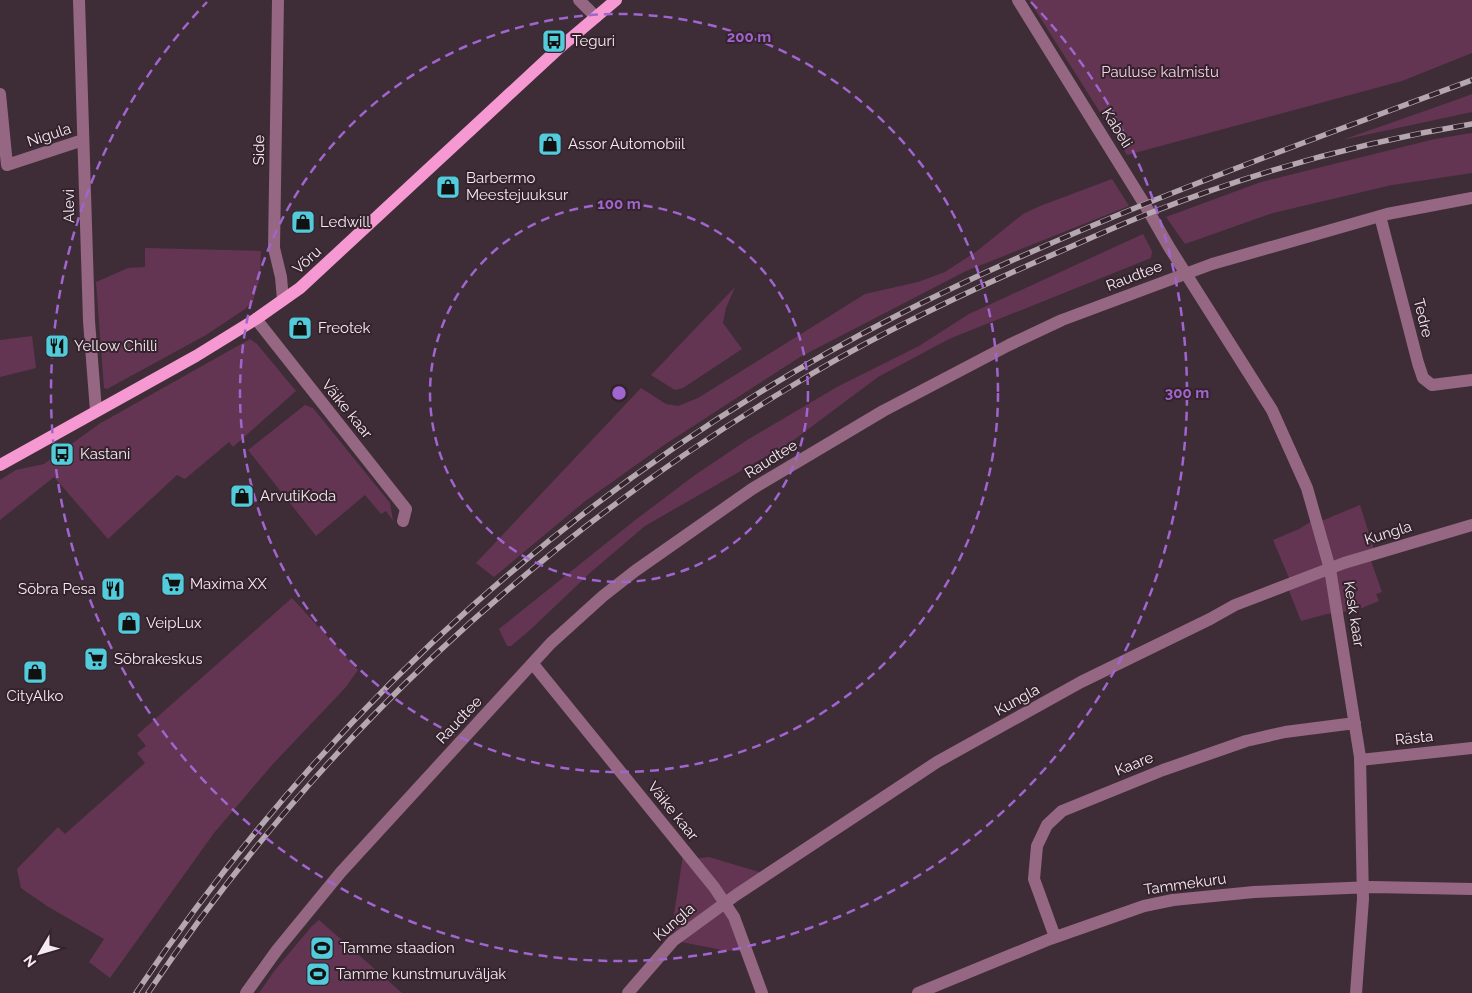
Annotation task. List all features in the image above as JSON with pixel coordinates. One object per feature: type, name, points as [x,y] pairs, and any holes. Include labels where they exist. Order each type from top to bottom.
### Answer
[{"type":"main road","name":"Võru","points":[[0,465],[196,356],[256,319],[300,288],[557,50],[616,0]]},
{"type":"street","name":"Alevi","points":[[79,0],[89,321],[96,411]]},
{"type":"street","name":"Side","points":[[278,0],[274,248],[283,300]]},
{"type":"street","points":[[579,0],[596,17]]},
{"type":"street","name":"Kabeli","points":[[1018,0],[1186,274]]},
{"type":"street","name":"Nigula","points":[[0,94],[6,165],[83,140]]},
{"type":"street","name":"Raudtee","points":[[246,993],[318,899],[391,816],[571,624],[635,571],[752,489],[836,437],[941,379],[1062,320],[1212,264],[1380,216],[1472,198]]},
{"type":"street","name":"Tedre","points":[[1380,216],[1423,378],[1432,385],[1472,380]]},
{"type":"street","name":"Kesk kaar","points":[[1186,274],[1272,410],[1307,488],[1330,569],[1360,760],[1363,888],[1356,993]]},
{"type":"street","name":"Väike kaar","points":[[256,319],[406,509],[404,521]]},
{"type":"street","name":"Kungla","points":[[628,993],[673,942],[724,903],[937,762],[1056,697],[1210,620],[1235,605],[1344,562],[1472,525]]},
{"type":"street","name":"Väike kaar","points":[[532,664],[714,887],[734,917],[762,993]]},
{"type":"street","name":"Kaare","points":[[1056,937],[1034,879],[1037,846],[1047,825],[1062,811],[1163,770],[1246,741],[1285,732],[1355,723]]},
{"type":"street","name":"Rästa","points":[[1360,760],[1472,748]]},
{"type":"street","name":"Tammekuru","points":[[918,993],[1056,937],[1144,906],[1173,900],[1254,892],[1363,888],[1472,889]]},
{"type":"green space","name":"Pauluse kalmistu","points":[[1029,0],[1472,0],[1472,53],[1402,81],[1127,155]]},
{"type":"green space","points":[[1472,94],[1472,112],[1342,140],[1456,100]]},
{"type":"green space","points":[[1472,133],[1472,173],[1392,185],[1273,213],[1185,244],[1166,217],[1261,182],[1435,139]]},
{"type":"green space","points":[[1112,179],[1129,206],[966,271],[800,357],[664,445],[584,502],[494,577],[476,563],[641,388],[666,404],[678,406],[698,398],[865,294],[918,282],[945,272],[977,251],[1023,214]]},
{"type":"green space","points":[[1143,234],[1152,251],[1151,258],[949,339],[878,377],[791,442],[645,526],[591,572],[530,630],[511,646],[507,646],[499,629],[634,521],[695,475],[747,440],[837,387],[919,346],[969,314]]},
{"type":"green space","points":[[145,248],[261,251],[260,277],[253,301],[245,309],[206,335],[107,389],[104,388],[96,282],[128,268],[145,267]]},
{"type":"green space","points":[[735,287],[726,308],[723,323],[742,349],[683,388],[675,390],[651,375]]},
{"type":"green space","points":[[32,336],[36,368],[0,377],[0,340]]},
{"type":"green space","points":[[250,339],[257,344],[296,391],[233,447],[229,442],[185,479],[177,475],[108,539],[54,477],[0,520],[0,480],[16,470],[44,464],[99,424]]},
{"type":"green space","points":[[305,405],[313,408],[390,503],[393,521],[386,511],[381,514],[365,495],[316,536],[248,450]]},
{"type":"green space","points":[[1360,505],[1376,556],[1370,558],[1382,592],[1376,594],[1379,601],[1357,610],[1327,614],[1301,621],[1288,588],[1292,585],[1273,540],[1299,529],[1317,518],[1319,522]]},
{"type":"green space","points":[[292,598],[358,670],[345,688],[272,765],[214,833],[110,978],[89,962],[104,939],[47,906],[21,888],[17,869],[58,827],[65,834],[145,763],[137,753],[146,746],[137,735]]},
{"type":"green space","points":[[684,849],[692,859],[709,857],[766,874],[725,902],[750,952],[722,950],[676,941],[673,921]]},
{"type":"green space","name":"Tamme staadion","points":[[319,920],[402,993],[259,993],[275,970]]},
{"type":"railway","points":[[136,993],[212,887],[293,788],[380,693],[473,605],[571,523],[674,448],[783,379],[896,316],[966,282],[1108,219],[1253,162],[1472,80]]},
{"type":"railway","points":[[148,993],[213,902],[283,815],[357,732],[436,654],[518,581],[605,512],[696,447],[790,387],[883,334],[979,287],[1123,224],[1229,184],[1309,160],[1349,149],[1472,124]]},
{"type":"place","name":"Teguri","points":[[554,41]]},
{"type":"place","name":"Assor Automobiil","points":[[550,144]]},
{"type":"place","name":"Barbermo Meestejuuksur","points":[[448,187]]},
{"type":"place","name":"Ledwill","points":[[303,222]]},
{"type":"place","name":"Freotek","points":[[300,328]]},
{"type":"place","name":"Yellow Chilli","points":[[57,346]]},
{"type":"place","name":"Kastani","points":[[62,454]]},
{"type":"place","name":"ArvutiKoda","points":[[242,496]]},
{"type":"place","name":"Maxima XX","points":[[173,584]]},
{"type":"place","name":"Sõbra Pesa","points":[[113,589]]},
{"type":"place","name":"VeipLux","points":[[129,623]]},
{"type":"place","name":"Sõbrakeskus","points":[[96,659]]},
{"type":"place","name":"CityAlko","points":[[35,672]]},
{"type":"place","name":"Tamme staadion","points":[[322,948]]},
{"type":"place","name":"Tamme kunstmuruväljak","points":[[318,974]]}]
